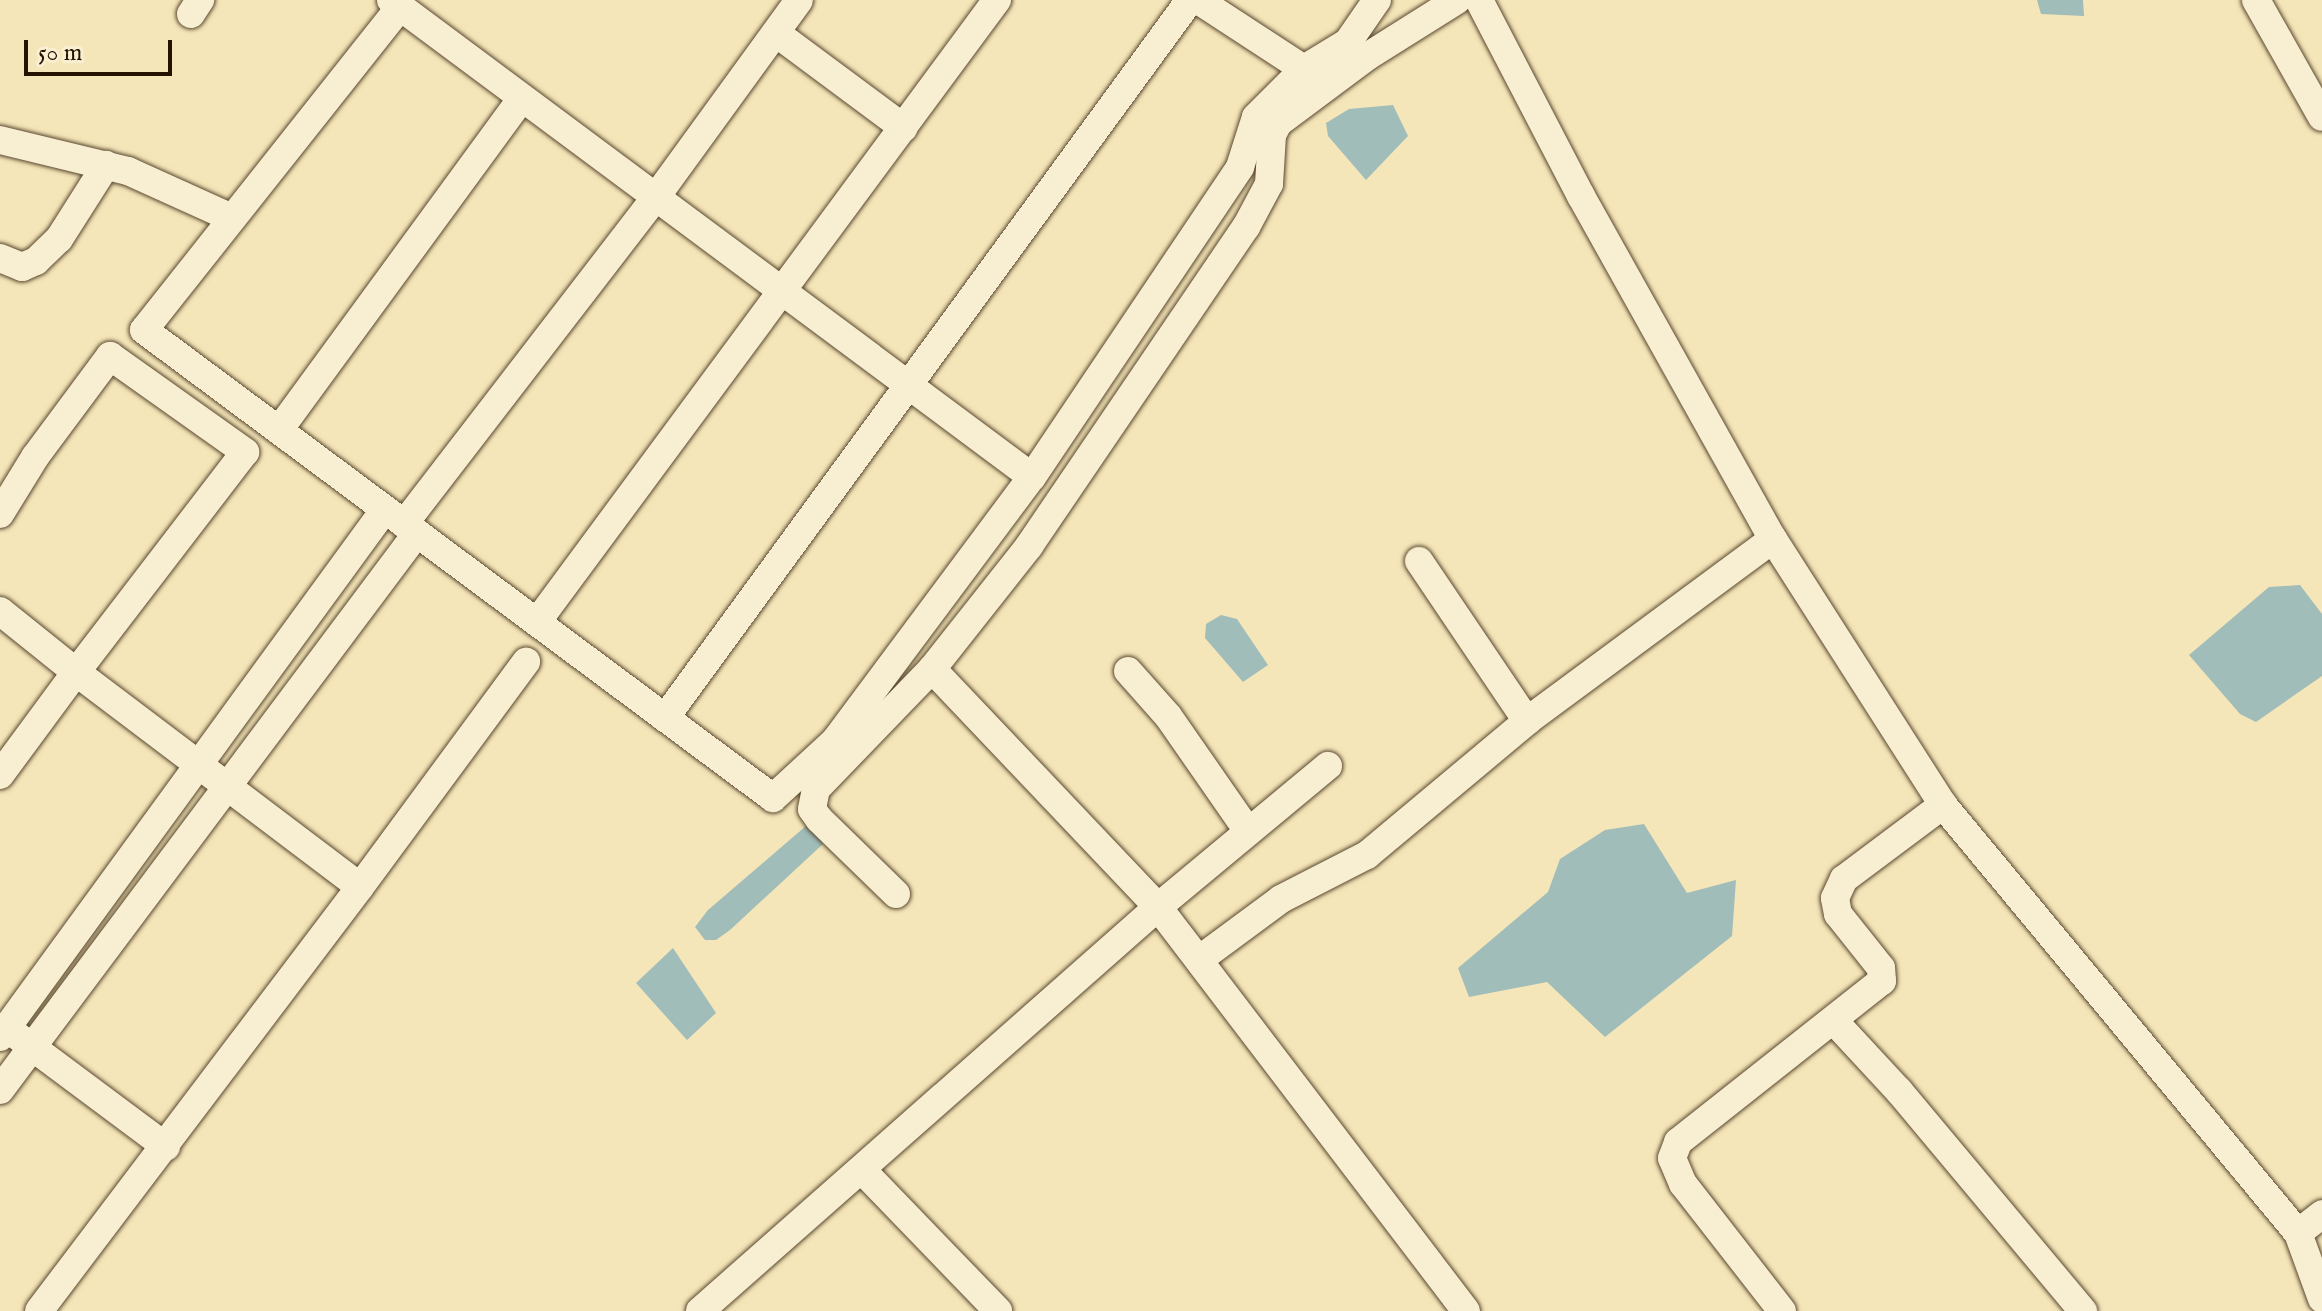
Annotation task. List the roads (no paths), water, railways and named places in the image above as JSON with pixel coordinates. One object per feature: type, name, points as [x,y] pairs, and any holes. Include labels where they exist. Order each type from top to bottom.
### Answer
[{"type":"street","points":[[166,1147],[2,1028],[200,762],[402,522],[656,197],[799,0]]},
{"type":"street","points":[[537,622],[997,0]]},
{"type":"street","points":[[665,718],[912,387],[1190,0]]},
{"type":"street","points":[[1198,0],[1304,69]]},
{"type":"street","points":[[1032,477],[395,3],[144,330],[773,798],[835,741],[1032,477],[1240,167],[1256,117],[1304,69],[1348,42],[1377,0]]},
{"type":"street","points":[[896,894],[819,819],[812,799],[932,669],[1029,546],[1246,227],[1269,184],[1272,135],[1278,123],[1368,56],[1457,0]]},
{"type":"street","points":[[1479,0],[1581,196],[1773,539],[1943,805],[2298,1233],[2322,1299]]},
{"type":"street","points":[[2256,0],[2322,117]]},
{"type":"street","points":[[776,33],[904,128]]},
{"type":"street","points":[[279,430],[522,98]]},
{"type":"street","points":[[0,140],[106,165],[232,218]]},
{"type":"street","points":[[0,258],[22,267],[36,261],[59,239],[106,165]]},
{"type":"street","points":[[0,514],[35,457],[110,356],[245,452],[0,775]]},
{"type":"street","points":[[0,1090],[227,782],[402,522]]},
{"type":"street","points":[[1200,959],[1281,899],[1367,855],[1527,721],[1773,539]]},
{"type":"street","points":[[1419,561],[1527,721]]},
{"type":"street","points":[[0,611],[76,672],[227,782],[360,887]]},
{"type":"street","points":[[39,1311],[166,1147],[526,662]]},
{"type":"street","points":[[932,669],[1158,907],[1466,1311]]},
{"type":"street","points":[[1128,671],[1168,716],[1248,831]]},
{"type":"street","points":[[700,1311],[1158,907],[1328,766]]},
{"type":"street","points":[[1782,1311],[1683,1184],[1672,1158],[1678,1142],[1835,1022],[1882,981],[1881,968],[1838,914],[1835,898],[1844,879],[1943,805]]},
{"type":"street","points":[[1835,1022],[2083,1311]]},
{"type":"street","points":[[862,1170],[998,1311]]},
{"type":"street","points":[[2298,1233],[2322,1214]]},
{"type":"water","points":[[2037,0],[2083,0],[2084,16],[2041,14]]},
{"type":"water","points":[[1393,105],[1408,136],[1366,180],[1328,136],[1326,123],[1349,109]]},
{"type":"water","points":[[2300,585],[2322,614],[2322,676],[2256,722],[2240,714],[2189,655],[2269,587]]},
{"type":"water","points":[[1221,615],[1237,619],[1268,665],[1243,682],[1205,638],[1206,624]]},
{"type":"water","points":[[1644,824],[1687,893],[1736,880],[1732,936],[1605,1037],[1547,982],[1469,997],[1458,968],[1548,892],[1560,859],[1605,830]]},
{"type":"water","points":[[807,825],[819,829],[823,844],[730,930],[716,940],[705,940],[695,927],[708,910]]},
{"type":"water","points":[[673,948],[716,1013],[687,1040],[636,983]]}]
